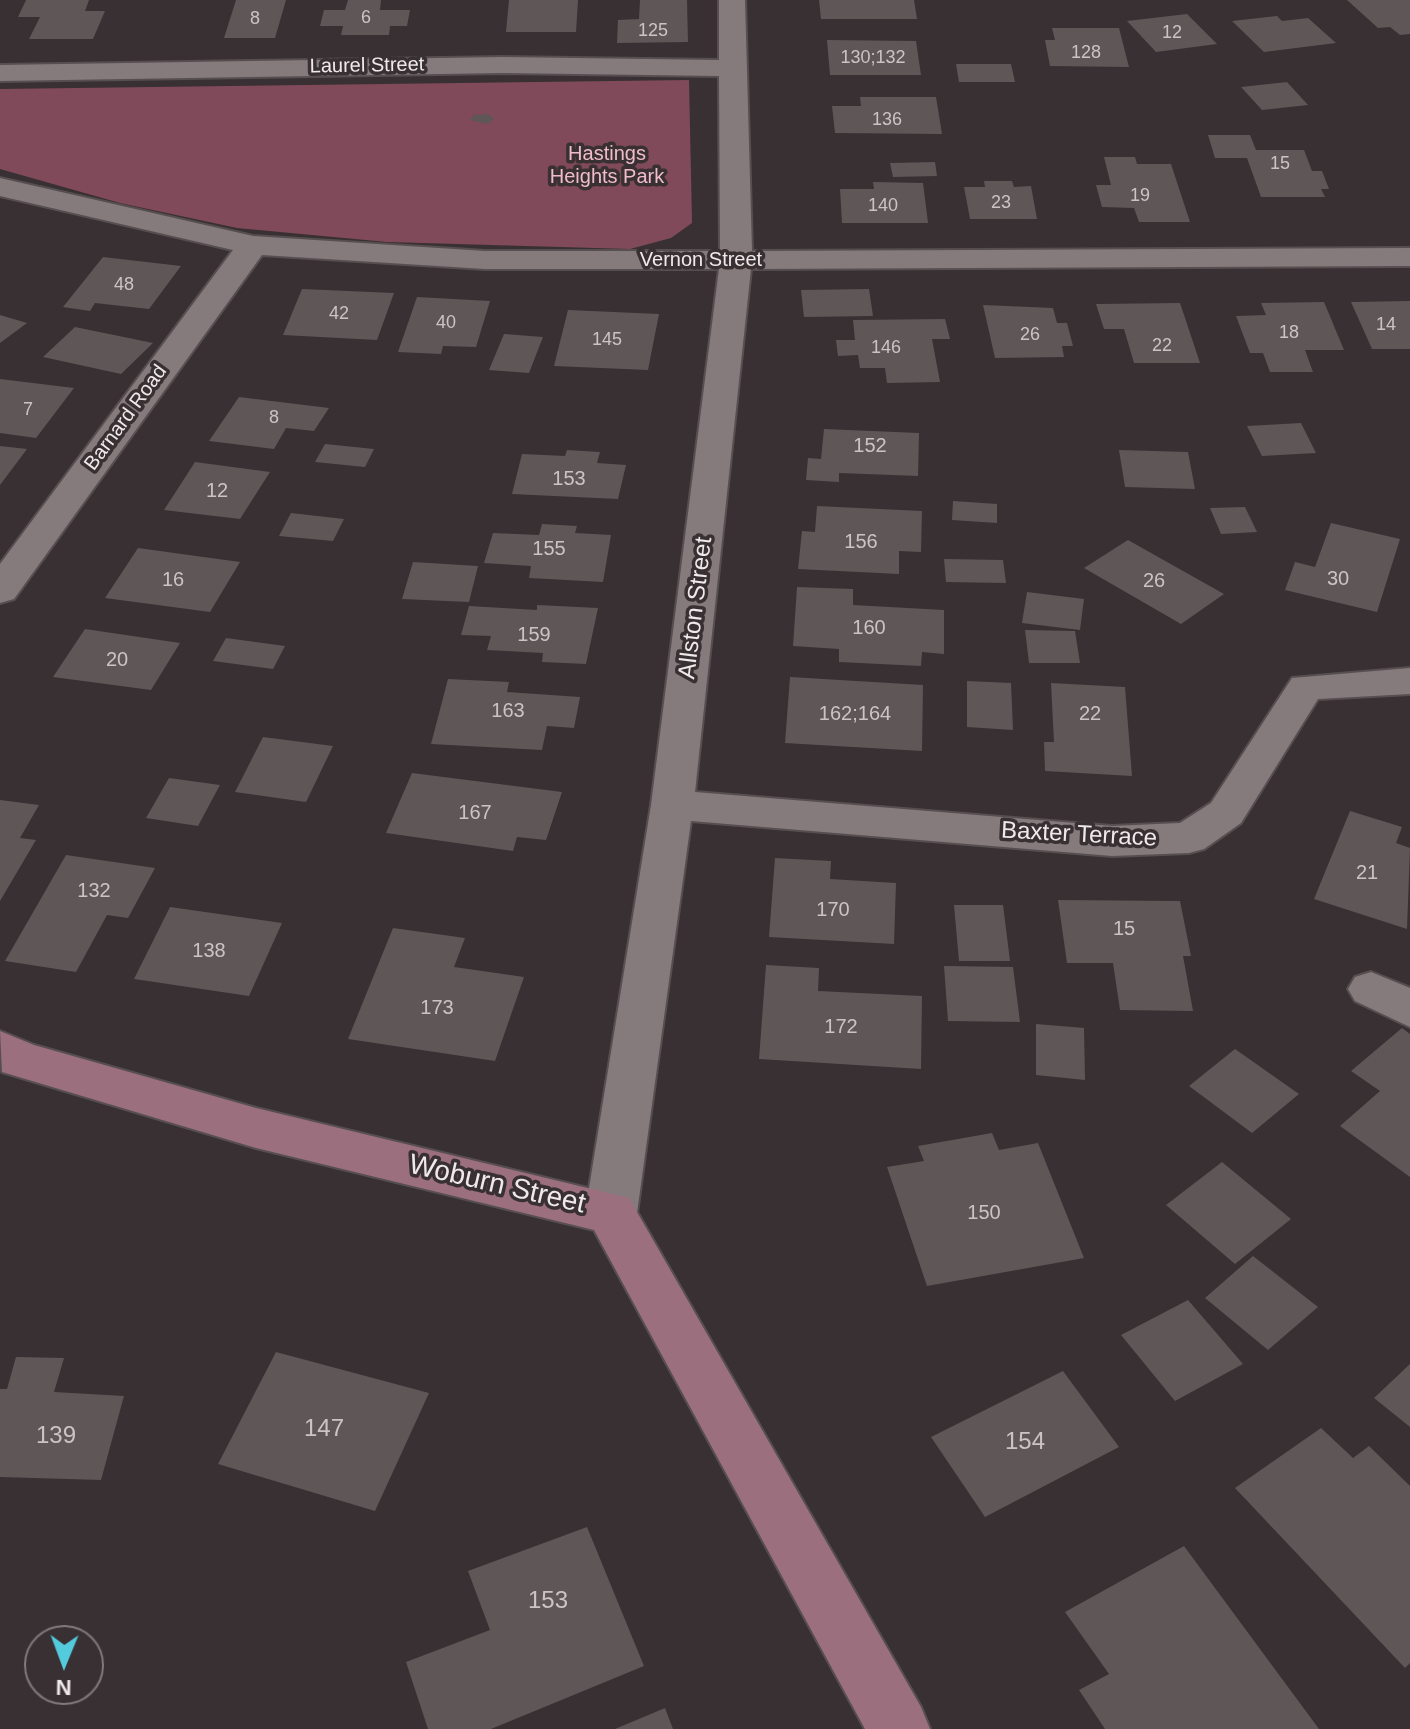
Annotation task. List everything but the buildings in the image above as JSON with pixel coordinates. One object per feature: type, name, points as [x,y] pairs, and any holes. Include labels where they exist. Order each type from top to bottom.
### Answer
[{"type":"street","name":"Allston Street","points":[[611,1213],[672,805],[736,260],[732,0]]},
{"type":"street","name":"Laurel Street","points":[[0,73],[503,65],[734,68]]},
{"type":"street","name":"Vernon Street","points":[[0,187],[253,245],[485,260],[1410,257]]},
{"type":"street","name":"Barnard Road","points":[[0,591],[253,245]]},
{"type":"street","name":"Baxter Terrace","points":[[672,805],[1112,841],[1189,838],[1226,813],[1306,687],[1410,681]]},
{"type":"street","name":"Woburn Street","points":[[0,1049],[19,1059],[256,1128],[611,1213],[899,1729]]},
{"type":"green space","name":"Hastings Heights Park","points":[[689,80],[692,223],[671,238],[630,249],[387,242],[237,228],[120,203],[0,169],[0,89]]}]
